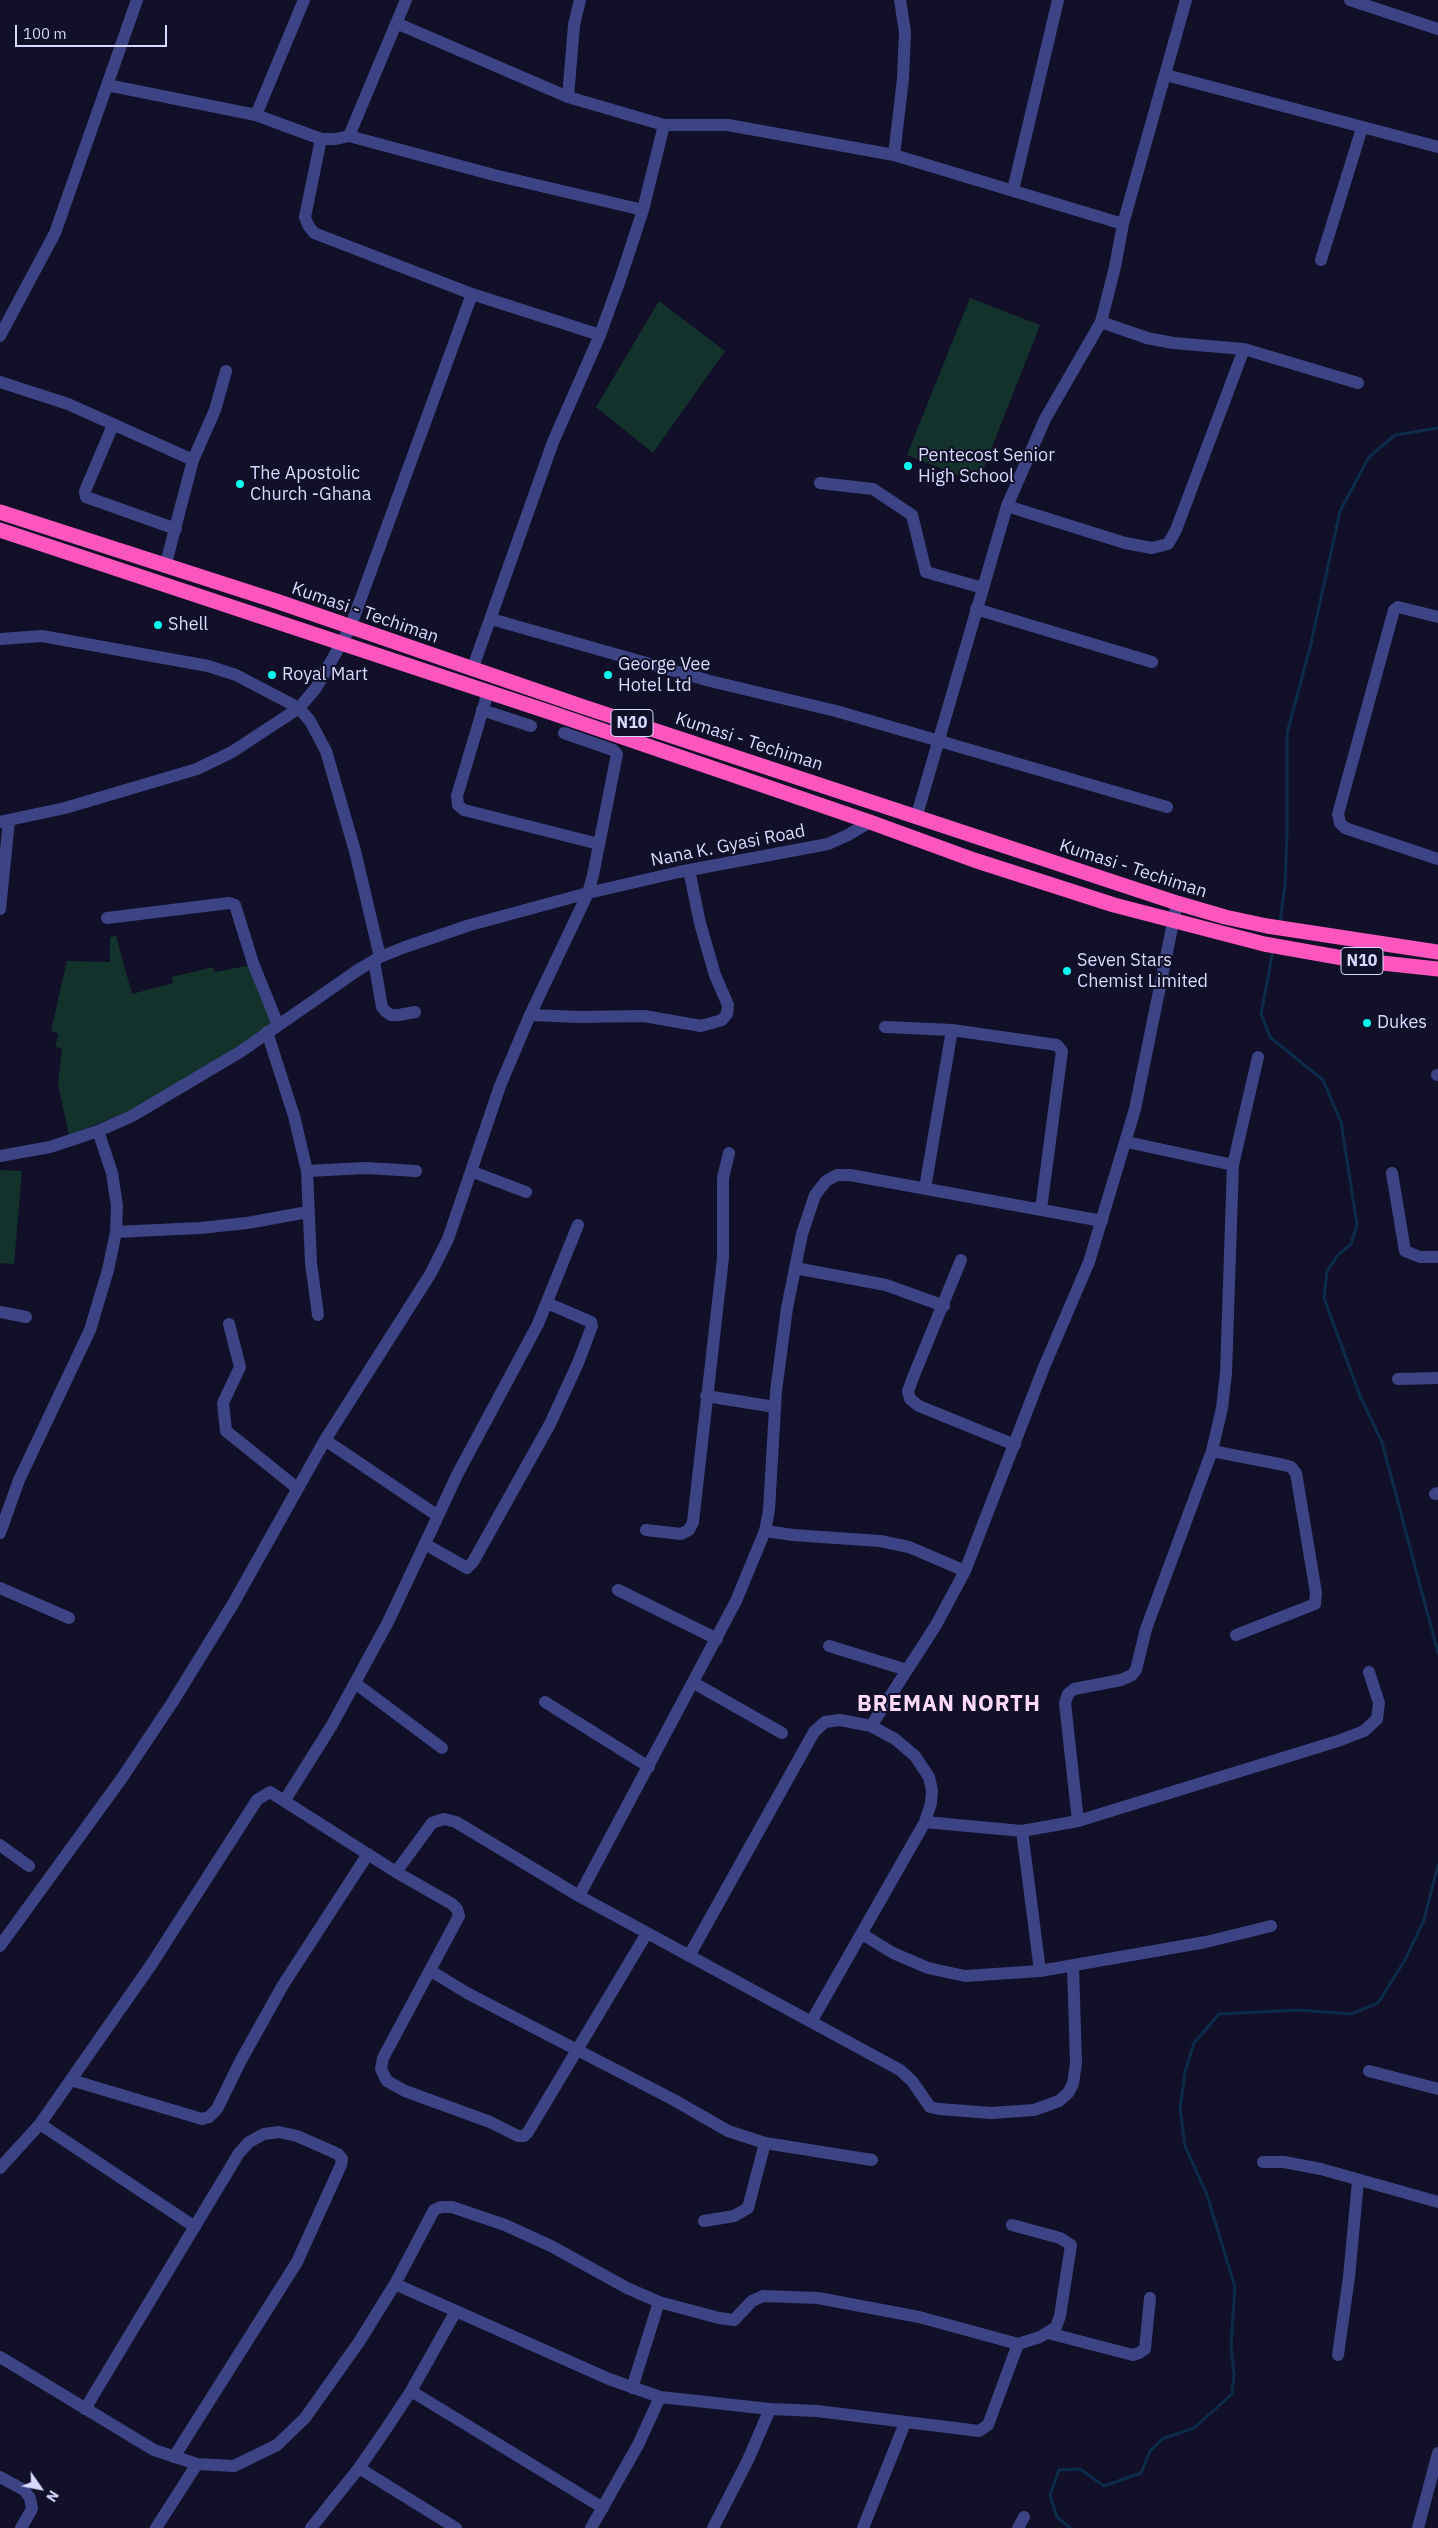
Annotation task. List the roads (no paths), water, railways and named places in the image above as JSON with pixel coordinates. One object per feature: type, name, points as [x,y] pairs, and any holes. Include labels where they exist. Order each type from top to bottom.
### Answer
[{"type":"highway","name":"Kumasi - Techiman","points":[[0,512],[916,818],[1177,903],[1225,917],[1267,926],[1438,952]]},
{"type":"highway","name":"N10","points":[[0,530],[488,692],[870,822],[974,860],[1114,905],[1264,944],[1354,960],[1438,969]]},
{"type":"street","points":[[0,336],[55,232],[136,0]]},
{"type":"street","points":[[256,115],[304,0]]},
{"type":"street","points":[[349,136],[406,0]]},
{"type":"street","points":[[568,96],[574,25],[580,0]]},
{"type":"street","points":[[894,155],[903,80],[905,32],[900,0]]},
{"type":"street","points":[[1013,190],[1058,0]]},
{"type":"street","points":[[916,818],[1007,506],[1045,419],[1101,322],[1115,267],[1123,224],[1186,0]]},
{"type":"street","points":[[1350,0],[1438,29]]},
{"type":"street","points":[[396,24],[568,96],[664,125],[728,125],[894,155],[1123,224]]},
{"type":"street","points":[[1166,75],[1438,147]]},
{"type":"street","points":[[107,84],[256,115],[322,139],[336,139],[349,136],[494,175],[643,210]]},
{"type":"street","points":[[472,670],[553,442],[600,335],[643,210],[664,125]]},
{"type":"street","points":[[1321,260],[1362,128]]},
{"type":"street","points":[[322,139],[305,217],[314,233],[472,294],[600,335]]},
{"type":"street","points":[[0,909],[5,822],[65,808],[197,769],[232,752],[299,708],[316,688],[350,628],[472,294]]},
{"type":"street","points":[[1101,322],[1147,338],[1174,343],[1244,349],[1358,383]]},
{"type":"street","points":[[1007,506],[1126,543],[1152,548],[1168,544],[1176,530],[1244,349]]},
{"type":"street","points":[[165,567],[193,460],[215,410],[226,371]]},
{"type":"street","points":[[0,382],[68,404],[193,460]]},
{"type":"street","points":[[113,425],[85,491],[86,497],[176,529]]},
{"type":"street","points":[[820,483],[873,489],[912,515],[926,572],[983,588]]},
{"type":"street","points":[[1438,617],[1398,607],[1394,610],[1338,814],[1340,823],[1345,828],[1438,859]]},
{"type":"street","points":[[976,609],[1152,662]]},
{"type":"street","points":[[491,619],[710,681],[836,711],[937,742],[1167,807]]},
{"type":"street","points":[[0,639],[42,636],[208,666],[236,674],[299,708],[310,721],[326,751],[355,851],[377,959],[382,1006],[391,1015],[415,1012]]},
{"type":"street","points":[[488,692],[457,796],[458,805],[464,810],[476,814],[599,844]]},
{"type":"street","points":[[482,710],[531,726]]},
{"type":"street","points":[[0,1946],[122,1778],[172,1703],[233,1604],[325,1440],[431,1273],[448,1239],[473,1172],[500,1086],[530,1014],[588,893],[617,754],[613,750],[564,733]]},
{"type":"street","name":"Nana K. Gyasi Road","points":[[0,1156],[50,1147],[98,1131],[132,1116],[273,1029],[377,959],[445,933],[588,893],[689,870],[828,844],[870,822]]},
{"type":"street","points":[[530,1014],[582,1018],[644,1016],[702,1026],[722,1020],[727,1014],[728,1005],[716,975],[700,924],[689,870]]},
{"type":"street","points":[[106,918],[229,903],[234,905],[273,1029],[307,1171],[311,1263],[318,1315]]},
{"type":"street","points":[[871,1726],[936,1625],[964,1571],[1015,1446],[1044,1367],[1083,1278],[1127,1142],[1177,903]]},
{"type":"street","points":[[885,1027],[952,1030],[1050,1042],[1057,1045],[1062,1051],[1041,1209]]},
{"type":"street","points":[[925,1188],[952,1030]]},
{"type":"street","points":[[1078,1821],[1065,1703],[1068,1694],[1074,1689],[1121,1680],[1132,1675],[1136,1670],[1144,1636],[1212,1451],[1222,1408],[1226,1374],[1234,1165],[1258,1056]]},
{"type":"street","points":[[0,1533],[22,1472],[90,1330],[108,1270],[116,1232],[118,1206],[112,1173],[98,1131]]},
{"type":"street","points":[[1127,1142],[1234,1165]]},
{"type":"street","points":[[646,1530],[681,1534],[689,1530],[693,1522],[723,1258],[723,1178],[729,1152]]},
{"type":"street","points":[[307,1171],[361,1168],[416,1171]]},
{"type":"street","points":[[473,1172],[526,1192]]},
{"type":"street","points":[[1392,1173],[1405,1251],[1420,1257],[1438,1256]]},
{"type":"street","points":[[579,1896],[717,1639],[736,1601],[765,1531],[769,1510],[775,1407],[787,1308],[802,1234],[815,1194],[826,1180],[837,1175],[850,1175],[1102,1221]]},
{"type":"street","points":[[116,1232],[210,1227],[308,1212]]},
{"type":"street","points":[[285,1800],[332,1725],[426,1544],[457,1475],[519,1360],[547,1303],[578,1225]]},
{"type":"street","points":[[961,1260],[908,1391],[910,1399],[919,1406],[1015,1446]]},
{"type":"street","points":[[795,1268],[877,1283],[944,1306]]},
{"type":"street","points":[[426,1544],[467,1568],[473,1562],[550,1424],[578,1363],[592,1326],[591,1322],[547,1303]]},
{"type":"street","points":[[0,1312],[26,1317]]},
{"type":"street","points":[[229,1324],[240,1367],[223,1404],[226,1431],[241,1445],[297,1488]]},
{"type":"street","points":[[1398,1378],[1438,1378]]},
{"type":"street","points":[[706,1396],[775,1407]]},
{"type":"street","points":[[325,1440],[438,1516]]},
{"type":"street","points":[[1212,1451],[1284,1465],[1296,1472],[1316,1594],[1315,1604],[1236,1635]]},
{"type":"street","points":[[765,1531],[792,1535],[880,1541],[925,1553],[964,1571]]},
{"type":"street","points":[[0,1588],[69,1618]]},
{"type":"street","points":[[618,1590],[717,1639]]},
{"type":"street","points":[[829,1646],[907,1670]]},
{"type":"street","points":[[925,1822],[1022,1831],[1078,1821],[1364,1731],[1372,1726],[1379,1712],[1379,1703],[1369,1672]]},
{"type":"street","points":[[355,1683],[442,1748]]},
{"type":"street","points":[[694,1683],[782,1733]]},
{"type":"street","points":[[545,1702],[649,1767]]},
{"type":"street","points":[[689,1956],[814,1732],[825,1722],[840,1720],[871,1726],[895,1739],[915,1756],[928,1776],[932,1790],[931,1803],[925,1822],[811,2022]]},
{"type":"street","points":[[0,2168],[40,2124],[151,1965],[257,1800],[270,1792],[458,1909],[459,1916],[383,2058],[381,2069],[387,2081],[399,2088],[490,2122],[518,2136],[524,2136],[554,2091],[647,1933]]},
{"type":"street","points":[[396,1872],[432,1823],[444,1819],[456,1822],[579,1896],[900,2070],[912,2081],[930,2107],[948,2110],[991,2113],[1034,2110],[1059,2101],[1068,2093],[1073,2084],[1076,2063],[1073,1966]]},
{"type":"street","points":[[1022,1831],[1040,1971]]},
{"type":"street","points":[[0,1845],[29,1866]]},
{"type":"street","points":[[71,2080],[202,2119],[209,2117],[217,2108],[283,1985],[368,1854]]},
{"type":"street","points":[[862,1934],[893,1953],[928,1968],[965,1976],[1040,1971],[1073,1966],[1206,1942],[1270,1926]]},
{"type":"street","points":[[431,1971],[467,1993],[577,2049],[728,2131],[765,2143],[872,2160]]},
{"type":"street","points":[[1368,2071],[1438,2089]]},
{"type":"street","points":[[40,2124],[195,2227]]},
{"type":"street","points":[[85,2409],[239,2153],[249,2142],[264,2134],[279,2132],[297,2136],[338,2154],[342,2159],[342,2165],[297,2262],[174,2457]]},
{"type":"street","points":[[704,2221],[734,2216],[748,2208],[765,2143]]},
{"type":"street","points":[[1263,2162],[1284,2162],[1438,2202]]},
{"type":"street","points":[[1338,2355],[1349,2278],[1358,2181]]},
{"type":"street","points":[[0,2357],[154,2450],[197,2464],[234,2466],[277,2445],[305,2418],[359,2342],[395,2284],[434,2210],[442,2206],[452,2207],[504,2225],[551,2246],[627,2288],[659,2302],[731,2320],[737,2318],[752,2301],[763,2296],[818,2298],[920,2317],[1018,2344],[1048,2333],[1056,2327],[1060,2316],[1072,2244],[1060,2238],[1012,2225]]},
{"type":"street","points":[[395,2284],[632,2388],[660,2397],[770,2409],[816,2411],[979,2431],[988,2425],[1018,2344]]},
{"type":"street","points":[[1048,2333],[1133,2354],[1139,2353],[1145,2349],[1150,2298]]},
{"type":"street","points":[[632,2388],[659,2302]]},
{"type":"street","points":[[311,2528],[359,2468],[411,2391],[456,2311]]},
{"type":"street","points":[[411,2391],[603,2508]]},
{"type":"street","points":[[591,2528],[638,2445],[660,2397]]},
{"type":"street","points":[[713,2528],[748,2460],[770,2409]]},
{"type":"street","points":[[863,2528],[905,2423]]},
{"type":"street","points":[[1418,2528],[1438,2453]]},
{"type":"street","points":[[156,2528],[197,2464]]},
{"type":"street","points":[[359,2468],[456,2528]]},
{"type":"street","points":[[0,2477],[24,2490],[30,2498],[32,2510],[21,2528]]},
{"type":"waterway","points":[[1280,923],[1285,885],[1287,832],[1287,733],[1310,648],[1340,511],[1369,457],[1395,435],[1438,428]]},
{"type":"waterway","points":[[1273,951],[1261,1014],[1270,1037],[1323,1080],[1341,1122],[1357,1224],[1351,1244],[1338,1255],[1327,1271],[1324,1298],[1360,1396],[1382,1442],[1438,1653]]},
{"type":"waterway","points":[[1070,2528],[1057,2517],[1050,2495],[1059,2470],[1080,2469],[1104,2486],[1141,2473],[1150,2451],[1162,2439],[1194,2428],[1232,2394],[1234,2375],[1231,2345],[1235,2287],[1207,2195],[1185,2146],[1180,2109],[1185,2072],[1194,2043],[1219,2014],[1299,2010],[1351,2014],[1378,2003],[1405,1960],[1424,1920],[1438,1865]]},
{"type":"place","name":"Pentecost Senior High School","points":[[908,466]]},
{"type":"place","name":"The Apostolic Church -Ghana","points":[[240,484]]},
{"type":"place","name":"Shell","points":[[158,625]]},
{"type":"place","name":"Royal Mart","points":[[272,675]]},
{"type":"place","name":"George Vee Hotel Ltd","points":[[608,675]]},
{"type":"place","name":"Seven Stars Chemist Limited","points":[[1067,971]]},
{"type":"place","name":"Dukes","points":[[1367,1023]]},
{"type":"district","name":"BREMAN NORTH","points":[[949,1705]]}]
